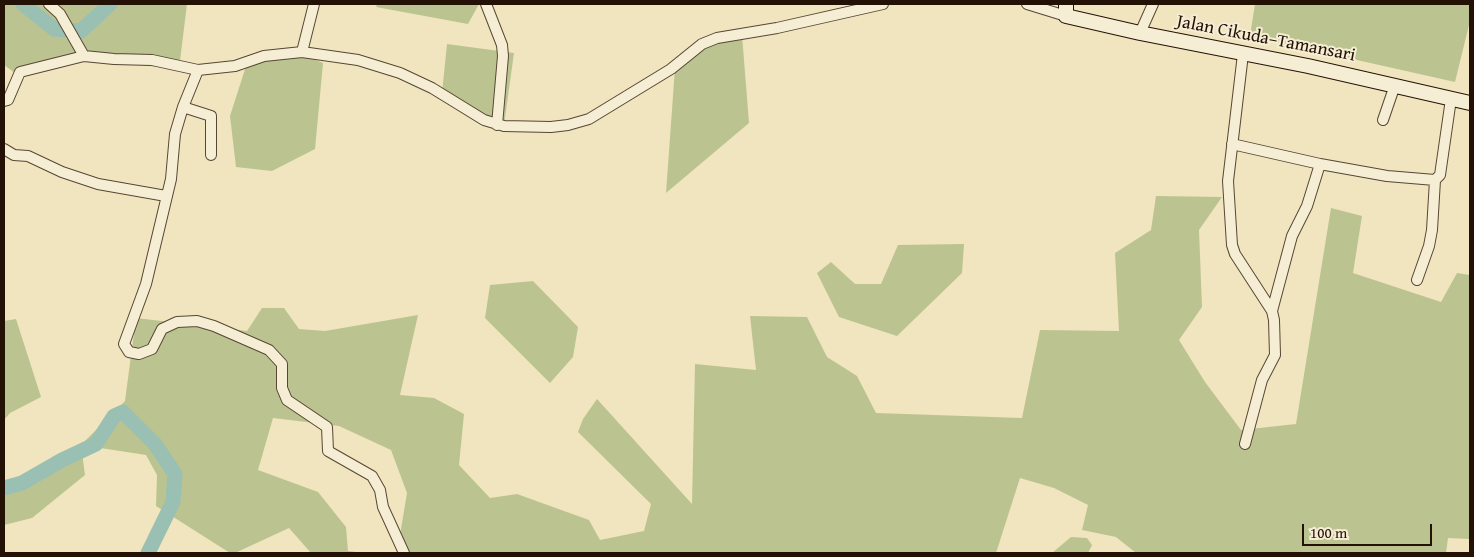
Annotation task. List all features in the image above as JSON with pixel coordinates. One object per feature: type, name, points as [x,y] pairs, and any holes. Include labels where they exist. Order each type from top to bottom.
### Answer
[{"type":"street","points":[[49,4],[60,14],[84,56]]},
{"type":"street","points":[[302,52],[314,4]]},
{"type":"street","points":[[486,4],[502,45],[503,56],[497,124]]},
{"type":"street","points":[[4,101],[8,100],[20,72],[84,56],[152,60],[198,70],[226,67],[264,56],[302,52],[358,60],[400,72],[432,88],[472,114],[497,124],[504,126],[551,127],[589,120],[670,69],[702,44],[717,38],[777,28],[883,4]]},
{"type":"street","points":[[1027,4],[1066,10]]},
{"type":"street","points":[[1140,33],[1153,4]]},
{"type":"street","name":"Jalan Cikuda–Tamansari","points":[[1066,10],[1140,33],[1308,66],[1470,103]]},
{"type":"street","points":[[1243,54],[1228,181],[1232,245],[1235,254],[1272,311],[1276,355],[1262,380],[1245,444]]},
{"type":"street","points":[[198,70],[183,107],[175,134],[170,179],[146,284],[124,344],[129,352],[139,354],[152,349],[162,329],[177,322],[197,321],[214,326],[269,350],[282,364],[282,388],[288,400],[327,427],[328,451],[372,476],[380,490],[382,506],[404,553]]},
{"type":"street","points":[[1383,120],[1395,85]]},
{"type":"street","points":[[1232,144],[1320,164],[1387,176],[1435,180],[1440,176],[1451,99]]},
{"type":"street","points":[[183,107],[211,116],[211,155]]},
{"type":"street","points":[[4,149],[14,155],[28,156],[62,172],[98,184],[166,196]]},
{"type":"street","points":[[1272,311],[1292,236],[1307,206],[1320,164]]},
{"type":"street","points":[[1417,280],[1429,246],[1432,230],[1435,180]]},
{"type":"green space","points":[[4,4],[187,4],[179,69],[80,59],[19,76],[4,65]]},
{"type":"green space","points":[[377,4],[479,4],[468,24],[376,7]]},
{"type":"green space","points":[[1255,4],[1470,4],[1470,21],[1455,82],[1250,36]]},
{"type":"green space","points":[[742,35],[749,123],[666,193],[675,68],[702,48]]},
{"type":"green space","points":[[447,44],[514,53],[504,125],[442,93]]},
{"type":"green space","points":[[298,53],[323,63],[315,149],[272,171],[236,167],[230,116],[247,63]]},
{"type":"green space","points":[[1156,196],[1222,197],[1199,230],[1202,307],[1179,340],[1205,382],[1241,430],[1296,424],[1331,208],[1362,216],[1353,273],[1441,302],[1457,273],[1470,275],[1470,539],[1448,538],[1446,553],[1136,553],[1116,537],[1082,530],[1088,505],[1054,488],[1020,478],[996,553],[397,553],[407,493],[391,450],[339,426],[273,418],[258,470],[318,492],[346,527],[348,551],[365,553],[311,553],[289,528],[235,553],[230,553],[156,506],[157,475],[146,455],[81,445],[125,401],[136,318],[247,331],[262,308],[284,308],[299,329],[325,331],[418,315],[400,395],[434,398],[464,414],[459,465],[490,498],[517,494],[589,520],[600,540],[644,531],[651,504],[578,432],[583,419],[597,399],[692,504],[695,364],[756,370],[750,316],[807,317],[827,357],[857,376],[876,413],[1022,418],[1040,330],[1119,331],[1115,253],[1151,230]]},
{"type":"green space","points":[[964,244],[962,273],[897,336],[839,317],[817,273],[831,262],[855,284],[881,284],[898,245]]},
{"type":"green space","points":[[533,281],[578,327],[573,357],[550,383],[485,318],[490,285]]},
{"type":"green space","points":[[16,319],[41,397],[10,413],[4,420],[4,321]]},
{"type":"green space","points":[[81,445],[85,475],[32,518],[4,525],[4,482],[13,480]]},
{"type":"green space","points":[[1071,537],[1087,538],[1092,545],[1088,553],[1052,553]]},
{"type":"waterway","points":[[23,4],[54,29],[81,31],[110,4]]},
{"type":"waterway","points":[[4,488],[22,483],[62,460],[96,444],[114,416],[123,412],[155,444],[175,474],[173,502],[148,553]]}]
